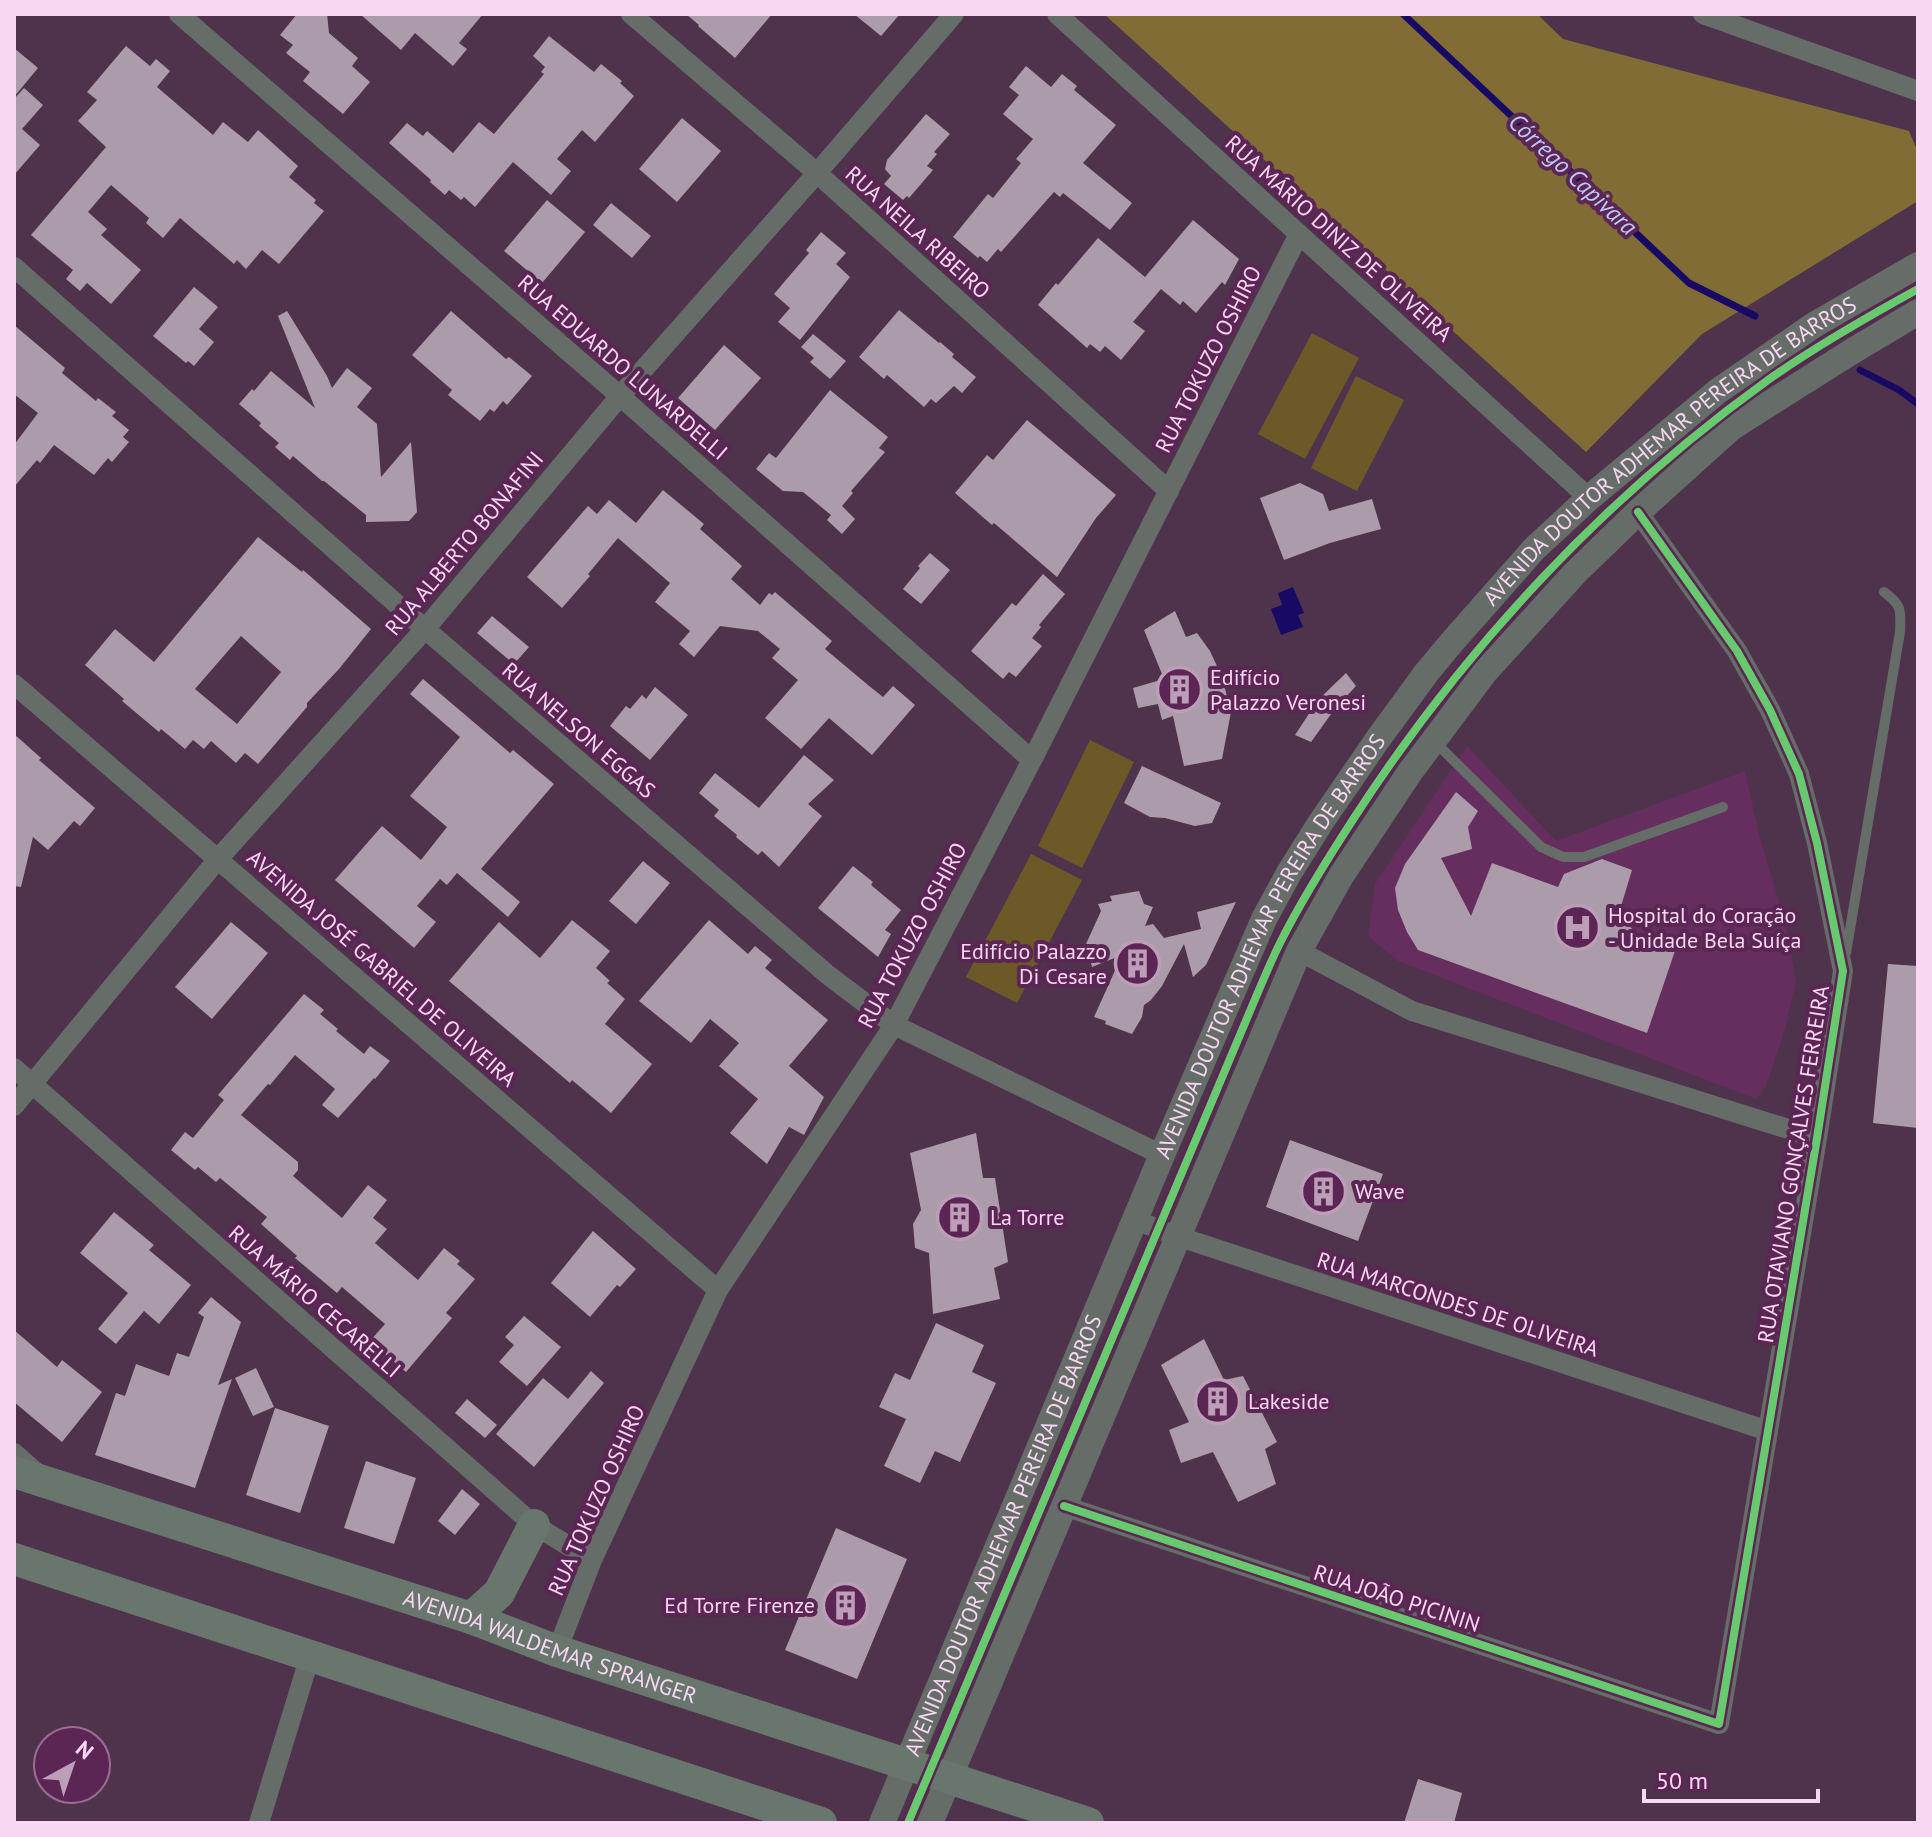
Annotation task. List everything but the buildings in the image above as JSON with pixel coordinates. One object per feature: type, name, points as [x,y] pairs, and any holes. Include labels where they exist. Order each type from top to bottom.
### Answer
[{"type":"main road","name":"AVENIDA WALDEMAR SPRANGER","points":[[14,1472],[471,1618],[557,1651],[1088,1823]]},
{"type":"main road","points":[[471,1618],[499,1593],[534,1525]]},
{"type":"main road","points":[[14,1559],[767,1810],[821,1823]]},
{"type":"street","name":"RUA EDUARDO LUNARDELLI","points":[[179,14],[620,396],[1032,760]]},
{"type":"street","name":"RUA NEILA RIBEIRO","points":[[631,14],[817,173],[1169,491]]},
{"type":"street","name":"RUA ALBERTO BONAFINI","points":[[14,1106],[218,859],[425,629],[620,396],[954,14]]},
{"type":"street","name":"RUA MÁRIO DINIZ DE OLIVEIRA","points":[[1057,14],[1589,498]]},
{"type":"street","points":[[1703,14],[1918,91]]},
{"type":"street","name":"RUA TOKUZO OSHIRO","points":[[557,1651],[592,1560],[718,1290],[894,1025],[1299,234]]},
{"type":"street","name":"AVENIDA DOUTOR ADHEMAR PEREIRA DE BARROS","points":[[882,1823],[1264,919],[1321,822],[1435,662],[1534,549],[1589,498],[1718,391],[1814,325],[1918,265]]},
{"type":"street","name":"RUA NELSON EGGAS","points":[[14,267],[425,629],[828,975],[894,1025],[1162,1155]]},
{"type":"street","name":"AVENIDA DOUTOR ADHEMAR PEREIRA DE BARROS","points":[[930,1823],[1299,951],[1341,876],[1410,772],[1485,672],[1575,573],[1731,428],[1918,312]]},
{"type":"street","name":"RUA OTAVIANO GONÇALVES FERREIRA","points":[[1638,512],[1737,651],[1770,710],[1799,774],[1817,843],[1843,971],[1719,1724]]},
{"type":"street","name":"AVENIDA JOSÉ GABRIEL DE OLIVEIRA","points":[[14,684],[718,1290]]},
{"type":"street","points":[[1299,951],[1412,1011],[1817,1138]]},
{"type":"street","name":"RUA MÁRIO CECARELLI","points":[[14,1068],[534,1525],[592,1560]]},
{"type":"street","name":"RUA MARCONDES DE OLIVEIRA","points":[[1135,1220],[1768,1431]]},
{"type":"street","points":[[14,1453],[52,1485]]},
{"type":"street","name":"RUA JOÃO PICININ","points":[[1064,1506],[1719,1724]]},
{"type":"street","points":[[259,1823],[310,1656]]},
{"type":"lane","points":[[1843,971],[1900,632],[1901,610],[1896,601],[1884,592]]},
{"type":"lane","points":[[1434,741],[1541,847],[1563,857],[1584,857],[1723,807]]},
{"type":"shaded area","points":[[1104,14],[1537,14],[1563,39],[1909,131],[1918,152],[1918,201],[1702,334],[1586,452]]},
{"type":"shaded area","points":[[1312,333],[1359,358],[1305,459],[1258,434]]},
{"type":"shaded area","points":[[1356,376],[1404,400],[1357,491],[1311,468]]},
{"type":"shaded area","points":[[1293,587],[1304,613],[1298,615],[1303,627],[1281,635],[1271,609],[1282,605],[1278,593]]},
{"type":"shaded area","points":[[1090,740],[1134,762],[1082,868],[1038,846]]},
{"type":"shaded area","name":"Hospital do Coração - Unidade Bela Suíça","points":[[1467,746],[1556,841],[1745,771],[1759,834],[1784,919],[1796,981],[1785,1029],[1766,1086],[1756,1099],[1398,961],[1368,936],[1375,884]]},
{"type":"shaded area","points":[[1031,854],[1082,880],[1017,1003],[966,977]]},
{"type":"waterway","name":"Córrego Capivara","points":[[1403,14],[1689,283],[1755,316]]},
{"type":"waterway","name":"Córrego Capivara","points":[[1860,370],[1899,390],[1918,404]]},
{"type":"cycle path","points":[[908,1823],[1269,966],[1306,895],[1354,818],[1442,694],[1490,636],[1594,526],[1650,474],[1768,380],[1842,332],[1918,289]]},
{"type":"cycle path","points":[[1064,1506],[1719,1724],[1843,971],[1817,843],[1799,774],[1770,710],[1737,651],[1638,512]]},
{"type":"place","name":"Edifício Palazzo Veronesi","points":[[1179,690]]},
{"type":"place","name":"Hospital do Coração - Unidade Bela Suíça","points":[[1577,928]]},
{"type":"place","name":"Edifício Palazzo Di Cesare","points":[[1138,964]]},
{"type":"place","name":"Wave","points":[[1324,1191]]},
{"type":"place","name":"La Torre","points":[[959,1217]]},
{"type":"place","name":"Lakeside","points":[[1217,1401]]},
{"type":"place","name":"Ed Torre Firenze","points":[[846,1605]]}]
